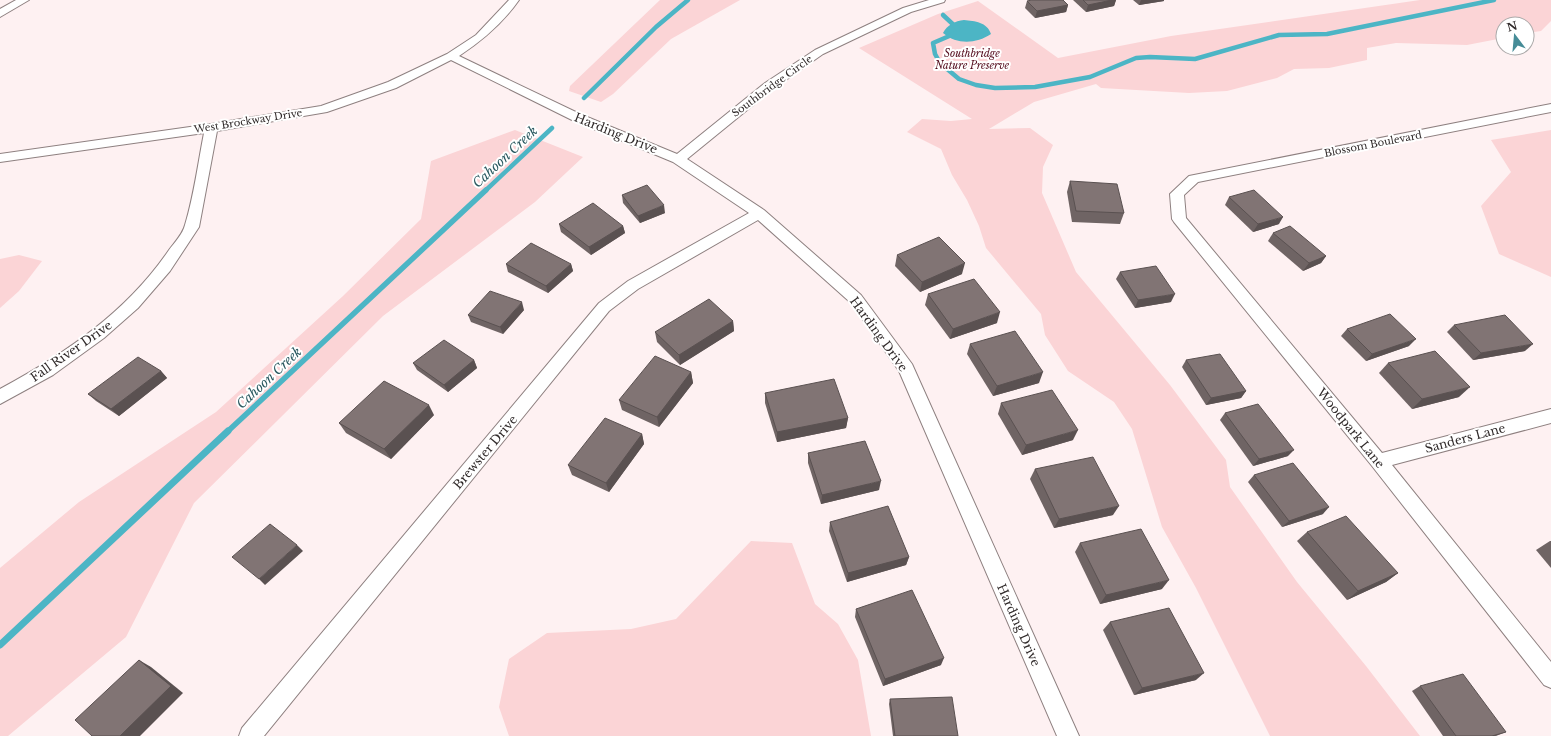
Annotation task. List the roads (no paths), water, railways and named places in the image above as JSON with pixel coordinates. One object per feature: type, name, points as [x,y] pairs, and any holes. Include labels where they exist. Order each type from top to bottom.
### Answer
[{"type":"street","points":[[0,14],[24,0]]},
{"type":"street","name":"West Brockway Drive","points":[[0,158],[211,128],[323,109],[392,85],[451,56],[480,37],[506,11],[514,0]]},
{"type":"street","name":"Southbridge Circle","points":[[678,159],[769,86],[819,52],[907,10],[940,0]]},
{"type":"street","name":"Harding Drive","points":[[451,56],[576,117],[678,159],[759,213],[856,299],[906,368],[1068,736]]},
{"type":"street","name":"Blossom Boulevard","points":[[1194,179],[1551,108]]},
{"type":"street","name":"Fall River Drive","points":[[0,397],[47,371],[99,334],[133,304],[165,267],[192,227],[211,128]]},
{"type":"street","name":"Woodpark Lane","points":[[1194,179],[1177,194],[1179,219],[1378,461],[1551,678]]},
{"type":"street","name":"Brewster Drive","points":[[250,736],[604,307],[634,285],[759,213]]},
{"type":"street","name":"Sanders Lane","points":[[1378,461],[1551,416]]},
{"type":"water","points":[[964,20],[984,25],[991,34],[979,40],[967,42],[954,40],[943,33],[952,24],[957,21]]},
{"type":"waterway","name":"Cahoon Creek","points":[[584,98],[656,27],[688,0]]},
{"type":"waterway","points":[[954,34],[933,43],[935,54],[940,63],[959,79],[976,85],[995,88],[1035,87],[1090,77],[1136,58],[1150,57],[1195,59],[1279,35],[1327,34],[1494,0]]},
{"type":"waterway","points":[[943,15],[958,29]]},
{"type":"waterway","name":"Cahoon Creek","points":[[485,191],[552,128]]},
{"type":"waterway","name":"Cahoon Creek","points":[[227,432],[486,190]]},
{"type":"waterway","name":"Cahoon Creek","points":[[0,645],[228,431]]},
{"type":"park label","name":"Southbridge Nature Preserve","points":[[972,58]]}]
